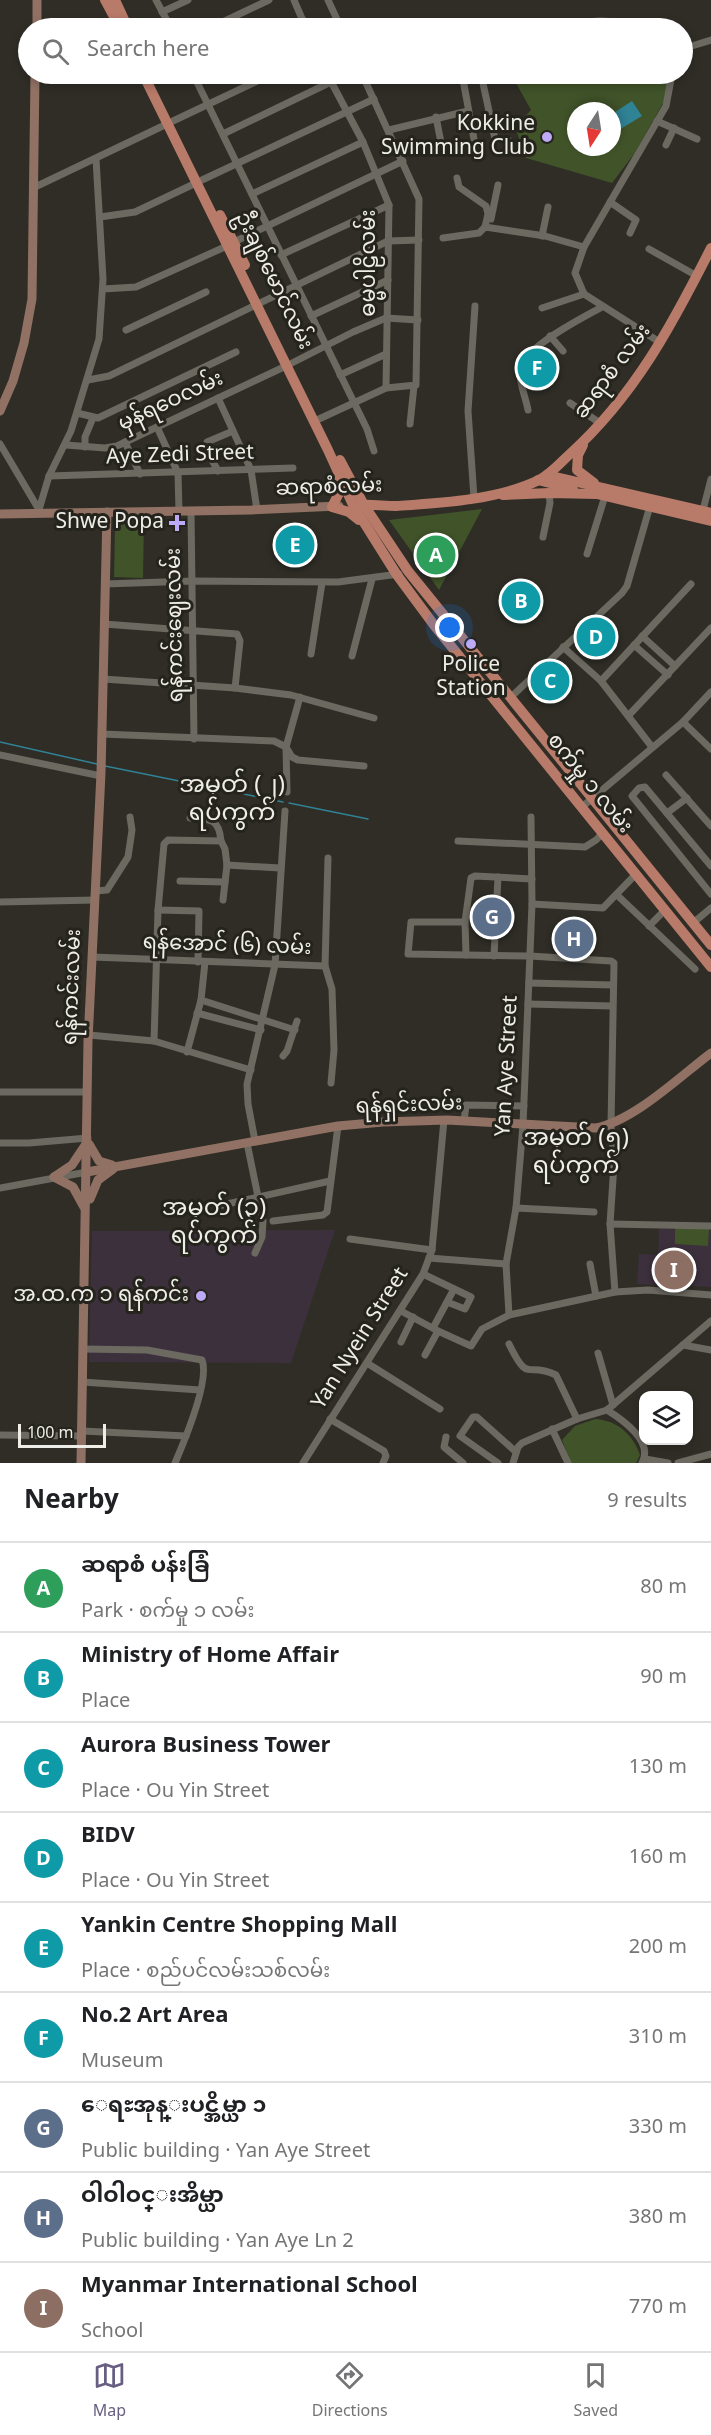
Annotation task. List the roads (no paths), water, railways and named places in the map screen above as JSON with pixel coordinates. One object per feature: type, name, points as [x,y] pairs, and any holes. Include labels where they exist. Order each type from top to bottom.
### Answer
[{"type":"main road","points":[[37,0],[37,18]]},
{"type":"main road","points":[[109,1],[116,18]]},
{"type":"main road","points":[[109,1],[121,18]]},
{"type":"main road","points":[[0,411],[13,381],[24,343],[32,299],[35,84]]},
{"type":"main road","points":[[149,84],[170,122]]},
{"type":"main road","name":"ဦးချစ်မောင်လမ်း","points":[[154,84],[170,122],[342,471]]},
{"type":"main road","name":"ဆရာစံ လမ်း","points":[[543,478],[585,441],[650,361],[711,248]]},
{"type":"main road","name":"ဦးချစ်မောင်လမ်း","points":[[289,365],[319,419],[358,505]]},
{"type":"main road","points":[[585,441],[578,455],[577,470],[601,493]]},
{"type":"main road","points":[[342,471],[367,496],[393,506],[384,514],[374,529]]},
{"type":"main road","points":[[342,471],[339,493],[332,507],[349,512],[374,529],[399,578]]},
{"type":"main road","points":[[543,478],[706,515]]},
{"type":"main road","name":"ဆရာစံလမ်း","points":[[0,514],[38,510],[107,512],[393,506],[490,496],[543,478]]},
{"type":"main road","points":[[490,496],[601,493]]},
{"type":"main road","points":[[639,499],[650,506],[706,515]]},
{"type":"main road","points":[[358,505],[408,571]]},
{"type":"main road","name":"ရန်ကင်းလမ်း","points":[[81,1463],[87,1092],[102,769],[107,512]]},
{"type":"main road","name":"စက်မှု ၁ လမ်း","points":[[408,571],[711,945]]},
{"type":"main road","name":"စက်မှု ၁ လမ်း","points":[[399,578],[434,625],[711,967]]},
{"type":"main road","points":[[512,719],[522,711]]},
{"type":"main road","points":[[547,764],[557,754]]},
{"type":"main road","points":[[634,870],[641,858]]},
{"type":"main road","points":[[672,920],[683,910]]},
{"type":"main road","name":"ရန်ရှင်းလမ်း","points":[[87,1172],[338,1126],[444,1120],[583,1128],[611,1125],[630,1115],[711,1053]]},
{"type":"main road","points":[[86,1212],[73,1187],[54,1177],[72,1165],[88,1140],[99,1161],[118,1166]]},
{"type":"main road","points":[[86,1212],[98,1180],[118,1166]]},
{"type":"street","points":[[156,0],[165,18]]},
{"type":"street","points":[[162,12],[188,0]]},
{"type":"street","points":[[231,18],[269,0]]},
{"type":"street","points":[[294,0],[302,18]]},
{"type":"street","points":[[328,0],[336,18]]},
{"type":"street","points":[[693,46],[711,40]]},
{"type":"street","points":[[198,84],[367,429],[374,451]]},
{"type":"street","points":[[33,189],[252,84]]},
{"type":"street","points":[[223,134],[327,84]]},
{"type":"street","name":"ဓမ္မပါဠိလမ်း","points":[[332,84],[363,142],[388,205],[386,388]]},
{"type":"street","points":[[367,84],[419,199],[418,320],[415,386],[410,424]]},
{"type":"street","points":[[464,84],[476,150]]},
{"type":"street","points":[[483,84],[495,139],[508,140]]},
{"type":"street","points":[[661,343],[584,294],[575,273],[584,247],[666,106],[670,84]]},
{"type":"street","points":[[100,217],[135,212],[374,99]]},
{"type":"street","points":[[389,130],[468,111]]},
{"type":"street","points":[[436,117],[443,153]]},
{"type":"street","points":[[657,121],[697,139]]},
{"type":"street","points":[[666,145],[674,128]]},
{"type":"street","points":[[252,194],[363,142]]},
{"type":"street","points":[[38,510],[49,476],[66,446],[99,339],[103,289],[96,159]]},
{"type":"street","points":[[103,289],[136,287],[192,263],[403,161]]},
{"type":"street","points":[[457,178],[459,187],[486,206],[487,227]]},
{"type":"street","points":[[443,238],[479,233],[487,227],[498,185]]},
{"type":"street","points":[[610,202],[636,220],[630,233]]},
{"type":"street","points":[[281,255],[388,205]]},
{"type":"street","points":[[542,236],[548,207]]},
{"type":"street","points":[[487,227],[542,236],[584,247]]},
{"type":"street","points":[[88,380],[109,376],[388,242],[419,240]]},
{"type":"street","points":[[649,249],[697,276]]},
{"type":"street","points":[[311,316],[388,280]]},
{"type":"street","points":[[126,330],[206,292]]},
{"type":"street","points":[[542,308],[584,294]]},
{"type":"street","points":[[474,498],[468,411],[475,306]]},
{"type":"street","points":[[528,410],[520,377],[521,368],[550,336],[602,307]]},
{"type":"street","points":[[386,318],[418,320]]},
{"type":"street","name":"မှန်ရဝေလမ်း","points":[[66,446],[105,448],[125,442],[289,365],[352,332],[386,318]]},
{"type":"street","points":[[550,336],[563,351]]},
{"type":"street","points":[[535,351],[547,365]]},
{"type":"street","points":[[77,413],[98,418],[236,352]]},
{"type":"street","points":[[340,375],[386,354]]},
{"type":"street","points":[[319,419],[386,388],[415,386]]},
{"type":"street","points":[[218,398],[251,470],[257,510]]},
{"type":"street","points":[[570,403],[600,423]]},
{"type":"street","points":[[85,447],[85,437],[93,418]]},
{"type":"street","points":[[157,427],[178,473],[179,511]]},
{"type":"street","points":[[218,471],[207,451],[207,442],[233,431]]},
{"type":"street","points":[[125,442],[140,474]]},
{"type":"street","points":[[0,444],[38,510]]},
{"type":"street","name":"Aye Zedi Street","points":[[49,476],[293,468]]},
{"type":"street","points":[[706,515],[711,479]]},
{"type":"street","points":[[543,537],[550,503],[549,493]]},
{"type":"street","points":[[588,554],[601,493]]},
{"type":"street","points":[[511,697],[617,599],[627,586],[650,506]]},
{"type":"street","name":"ရန်ကင်းဈေးလမ်း","points":[[191,511],[194,739]]},
{"type":"street","points":[[105,584],[193,581],[322,583],[399,578],[408,571]]},
{"type":"street","points":[[352,656],[372,579]]},
{"type":"street","points":[[311,654],[322,583]]},
{"type":"street","points":[[602,681],[691,584]]},
{"type":"street","points":[[104,624],[237,634],[240,641],[235,688]]},
{"type":"street","points":[[629,715],[711,628]]},
{"type":"street","points":[[642,636],[675,666]]},
{"type":"street","points":[[634,645],[668,675]]},
{"type":"street","points":[[563,647],[602,681],[652,747]]},
{"type":"street","points":[[103,679],[235,688],[300,697],[374,718]]},
{"type":"street","points":[[582,807],[683,722],[711,693]]},
{"type":"street","points":[[287,792],[286,747],[300,697]]},
{"type":"street","points":[[683,722],[711,749]]},
{"type":"street","points":[[102,734],[274,741],[286,747],[292,757],[298,760],[364,766]]},
{"type":"street","points":[[0,755],[102,769]]},
{"type":"street","points":[[666,775],[711,826]]},
{"type":"street","points":[[711,866],[645,787],[639,788],[632,796],[711,894]]},
{"type":"street","points":[[667,813],[687,798]]},
{"type":"street","points":[[255,1253],[263,1229],[251,1142],[247,1084],[264,1020],[275,965],[285,811]]},
{"type":"street","points":[[0,902],[95,896],[108,890],[128,857],[132,830],[130,817]]},
{"type":"street","name":"Yan Aye Street","points":[[509,1315],[506,1264],[516,1208],[524,1106],[532,904],[531,817]]},
{"type":"street","points":[[190,818],[210,819],[220,832],[227,865],[223,900]]},
{"type":"street","points":[[458,841],[585,847],[603,832]]},
{"type":"street","points":[[154,1041],[158,910],[164,844],[168,840],[221,841]]},
{"type":"street","name":"ရန်အောင် (၆) လမ်း","points":[[92,957],[325,966],[328,858]]},
{"type":"street","points":[[227,865],[280,868]]},
{"type":"street","points":[[532,904],[603,908],[617,895],[634,870]]},
{"type":"street","points":[[466,955],[465,922],[471,878],[474,876],[531,879]]},
{"type":"street","points":[[494,956],[498,877]]},
{"type":"street","points":[[180,881],[225,882]]},
{"type":"street","points":[[617,895],[695,969]]},
{"type":"street","points":[[693,923],[711,908]]},
{"type":"street","points":[[158,910],[199,911],[202,962],[201,1000],[187,1052]]},
{"type":"street","points":[[649,926],[664,911]]},
{"type":"street","points":[[465,922],[411,922],[408,953],[410,955],[530,956],[613,962],[611,1125],[615,1164],[610,1224],[615,1292]]},
{"type":"street","points":[[325,966],[332,990],[334,1050],[331,1083]]},
{"type":"street","points":[[529,983],[612,985]]},
{"type":"street","points":[[201,1000],[295,1030]]},
{"type":"street","points":[[528,1004],[612,1006]]},
{"type":"street","points":[[197,1013],[261,1030]]},
{"type":"street","points":[[283,1056],[287,1051],[297,1021]]},
{"type":"street","points":[[89,1035],[154,1041],[251,1070]]},
{"type":"street","points":[[0,1092],[87,1092]]},
{"type":"street","points":[[464,1121],[467,1104],[524,1106]]},
{"type":"street","name":"Yan Nyein Street","points":[[303,1463],[423,1274],[430,1254],[444,1120]]},
{"type":"street","points":[[273,1221],[325,1214],[338,1126]]},
{"type":"street","points":[[0,1143],[88,1140]]},
{"type":"street","points":[[0,1188],[87,1172]]},
{"type":"street","points":[[218,1206],[330,1181]]},
{"type":"street","points":[[516,1208],[594,1212]]},
{"type":"street","points":[[610,1224],[711,1226]]},
{"type":"street","points":[[350,1239],[430,1254],[506,1264]]},
{"type":"street","points":[[590,1264],[596,1296]]},
{"type":"street","points":[[423,1274],[471,1297],[465,1309],[450,1303]]},
{"type":"street","points":[[425,1355],[435,1329],[457,1290]]},
{"type":"street","points":[[401,1311],[471,1346],[482,1329],[509,1315],[596,1296],[648,1290],[711,1295]]},
{"type":"street","points":[[401,1342],[413,1317]]},
{"type":"street","points":[[513,1463],[522,1443],[610,1407],[711,1321]]},
{"type":"street","points":[[509,1344],[519,1366],[525,1370],[556,1375],[577,1419]]},
{"type":"street","points":[[683,1345],[711,1350]]},
{"type":"street","points":[[83,1349],[147,1350],[157,1354],[195,1357],[202,1360],[204,1366],[200,1389],[175,1463]]},
{"type":"street","points":[[598,1353],[610,1407],[639,1436]]},
{"type":"street","points":[[367,1363],[440,1408]]},
{"type":"street","points":[[82,1383],[200,1389]]},
{"type":"street","points":[[498,1463],[460,1436],[473,1416],[516,1452]]},
{"type":"street","points":[[330,1419],[384,1450],[386,1456],[383,1463]]},
{"type":"street","points":[[552,1429],[568,1463]]},
{"type":"street","points":[[0,1435],[82,1433],[186,1436]]},
{"type":"street","points":[[446,1437],[444,1447],[463,1463]]},
{"type":"street","points":[[646,1445],[643,1461],[668,1463]]},
{"type":"street","points":[[682,1462],[711,1454]]},
{"type":"water","points":[[632,101],[642,116],[621,129],[621,108]]},
{"type":"waterway","points":[[0,742],[97,764]]},
{"type":"waterway","points":[[105,766],[283,802]]},
{"type":"waterway","points":[[289,803],[368,819]]},
{"type":"place","name":"Kokkine Swimming Club","points":[[547,137]]},
{"type":"place","name":"No.2 Art Area","points":[[537,368]]},
{"type":"place","name":"Shwe Popa","points":[[177,523]]},
{"type":"place","name":"Yankin Centre Shopping Mall","points":[[295,545]]},
{"type":"place","name":"ဆရာစံ ပန်းခြံ","points":[[436,555]]},
{"type":"place","name":"Ministry of Home Affair","points":[[521,601]]},
{"type":"place","name":"BIDV","points":[[596,637]]},
{"type":"place","name":"Police Station","points":[[471,644]]},
{"type":"place","name":"Aurora Business Tower","points":[[550,681]]},
{"type":"place","name":"ေရႊအုန္းပင္အိမ္ယာ ၁","points":[[492,917]]},
{"type":"place","name":"ဝါဝါဝင္းအိမ္ယာ","points":[[574,939]]},
{"type":"place","name":"Myanmar International School","points":[[674,1270]]},
{"type":"place","name":"အ.ထ.က ၁ ရန်ကင်း","points":[[201,1296]]},
{"type":"district","name":"အမှတ် (၂) ရပ်ကွက်","points":[[232,800]]},
{"type":"district","name":"အမှတ် (၅) ရပ်ကွက်","points":[[576,1153]]},
{"type":"district","name":"အမှတ် (၃) ရပ်ကွက်","points":[[214,1223]]}]
